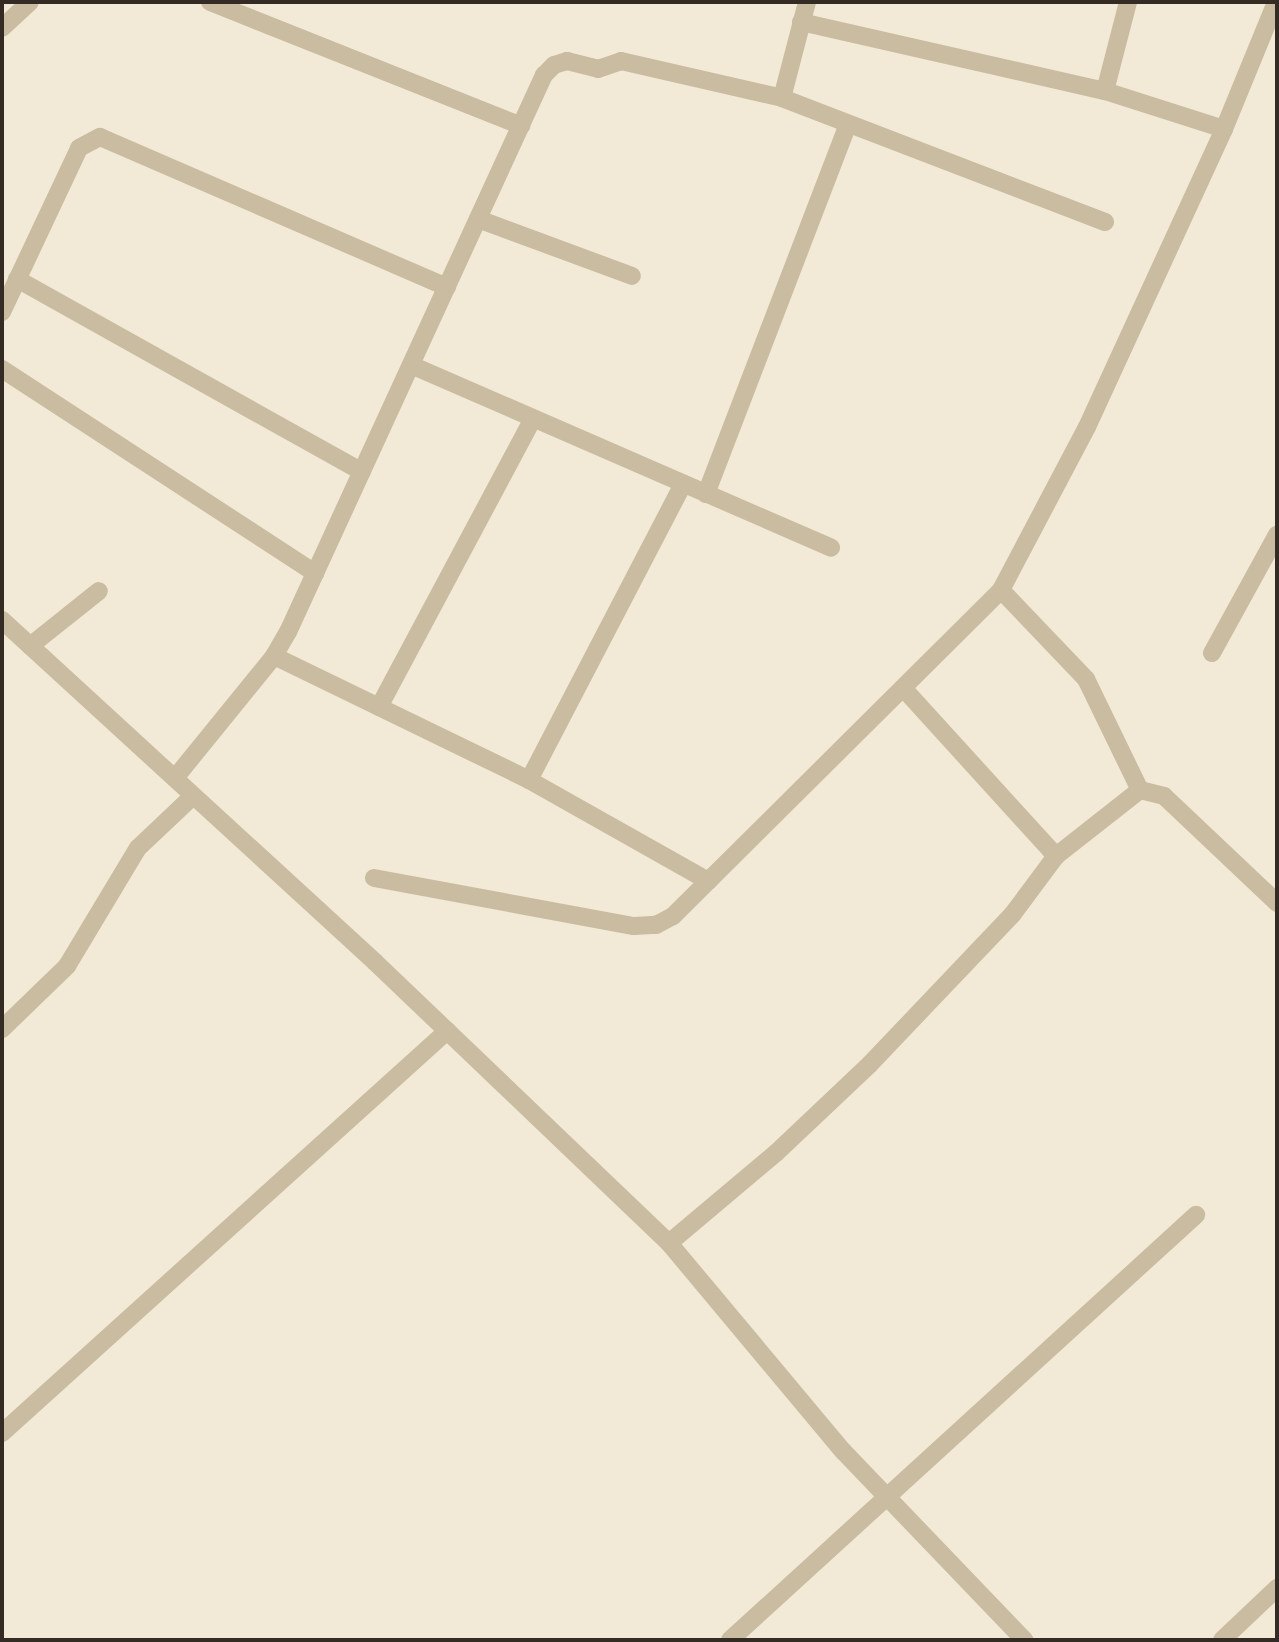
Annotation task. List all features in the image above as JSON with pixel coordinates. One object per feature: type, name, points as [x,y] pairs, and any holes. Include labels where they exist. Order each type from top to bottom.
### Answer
[{"type":"street","points":[[2,28],[30,2]]},
{"type":"street","points":[[211,2],[521,126]]},
{"type":"street","points":[[782,98],[807,2]]},
{"type":"street","points":[[1105,90],[1128,2]]},
{"type":"street","points":[[374,878],[634,926],[656,925],[673,916],[1001,590],[1087,427],[1224,129],[1276,2]]},
{"type":"street","points":[[801,22],[1105,90],[1224,129]]},
{"type":"street","points":[[175,779],[274,656],[362,472],[544,75],[554,65],[566,61],[598,69],[621,61],[782,98],[1105,222]]},
{"type":"street","points":[[706,494],[848,124]]},
{"type":"street","points":[[2,313],[79,148],[100,137],[447,287]]},
{"type":"street","points":[[478,219],[632,276]]},
{"type":"street","points":[[17,279],[362,472]]},
{"type":"street","points":[[411,365],[831,548]]},
{"type":"street","points":[[2,369],[315,573]]},
{"type":"street","points":[[380,707],[533,418]]},
{"type":"street","points":[[529,780],[682,484]]},
{"type":"street","points":[[1212,653],[1277,535]]},
{"type":"street","points":[[1001,590],[1086,679],[1140,790]]},
{"type":"street","points":[[30,646],[99,591]]},
{"type":"street","points":[[6,632],[30,646],[175,779],[447,1031],[669,1242],[887,1498],[1024,1640]]},
{"type":"street","points":[[274,656],[529,780],[708,881]]},
{"type":"street","points":[[904,689],[1056,856]]},
{"type":"street","points":[[669,1242],[776,1153],[870,1064],[1012,915],[1056,856],[1140,790]]},
{"type":"street","points":[[1140,790],[1164,796],[1277,903]]},
{"type":"street","points":[[2,1029],[67,966],[138,848],[192,797]]},
{"type":"street","points":[[2,1433],[447,1031]]},
{"type":"street","points":[[730,1640],[1196,1215]]},
{"type":"street","points":[[1223,1640],[1277,1588]]}]
